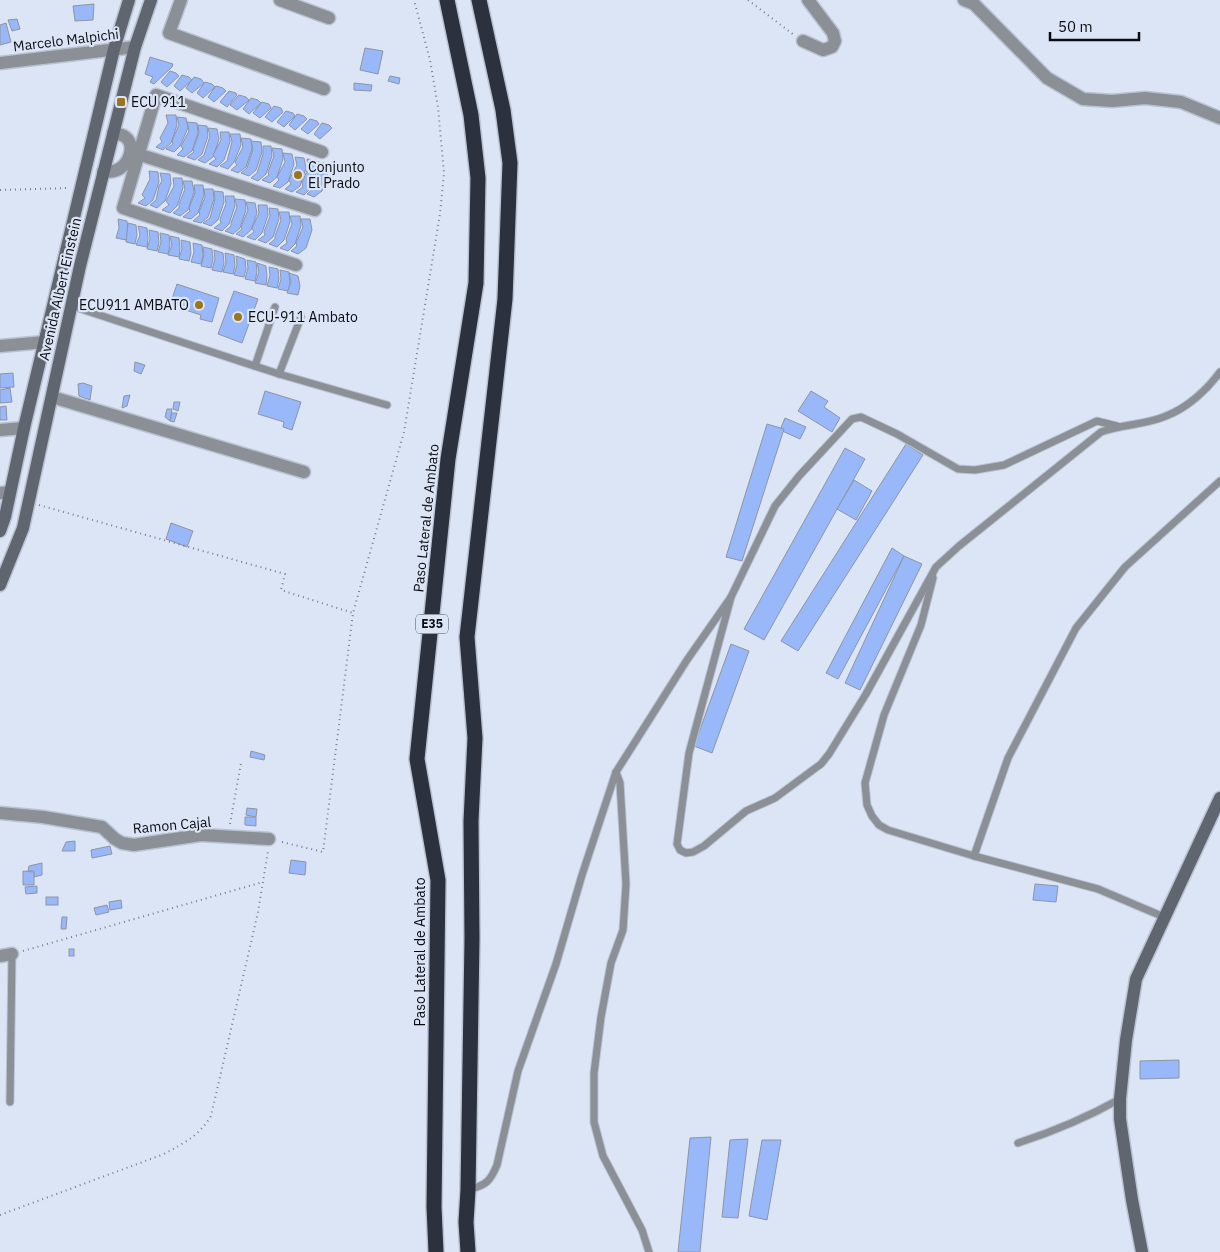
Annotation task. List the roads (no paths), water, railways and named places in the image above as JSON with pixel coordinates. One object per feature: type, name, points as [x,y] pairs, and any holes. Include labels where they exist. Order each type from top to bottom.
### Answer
[{"type":"highway","name":"Paso Lateral de Ambato","points":[[436,1252],[434,1207],[438,880],[417,759],[448,459],[476,283],[478,178],[471,115],[447,0]]},
{"type":"highway","name":"E35","points":[[468,1252],[466,1222],[472,939],[470,822],[475,738],[468,637],[505,299],[510,163],[503,110],[479,0]]},
{"type":"street","name":"Avenida Albert Einstein","points":[[0,531],[5,517],[5,492],[24,428],[114,49],[129,0]]},
{"type":"street","name":"Avenida Albert Einstein","points":[[0,585],[23,528],[103,172],[135,47],[151,0]]},
{"type":"street","points":[[180,0],[169,33],[324,89]]},
{"type":"street","points":[[280,0],[329,18]]},
{"type":"street","points":[[803,41],[824,50],[832,47],[835,40],[833,33],[808,0]]},
{"type":"street","points":[[964,0],[974,4],[1047,78],[1083,99],[1112,101],[1146,98],[1181,102],[1220,118]]},
{"type":"street","name":"Marcelo Malpichi","points":[[0,63],[135,47]]},
{"type":"street","points":[[296,265],[123,208],[135,152],[156,94],[322,152]]},
{"type":"street","points":[[113,133],[124,135],[135,152],[316,210]]},
{"type":"street","points":[[103,172],[112,172],[120,169],[135,152]]},
{"type":"street","points":[[55,300],[72,304]]},
{"type":"street","points":[[0,346],[45,342]]},
{"type":"street","points":[[52,397],[304,472]]},
{"type":"street","points":[[0,430],[24,428]]},
{"type":"street","points":[[1142,1252],[1121,1128],[1120,1099],[1126,1040],[1136,979],[1220,798]]},
{"type":"street","name":"Ramon Cajal","points":[[0,813],[43,817],[102,827],[114,839],[122,843],[134,845],[201,836],[269,839]]},
{"type":"lane","points":[[72,304],[81,309],[279,374],[386,406]]},
{"type":"lane","points":[[255,366],[275,307]]},
{"type":"lane","points":[[279,374],[301,317]]},
{"type":"lane","points":[[731,597],[689,753],[677,844],[680,850],[686,853],[693,852],[704,846],[746,811],[775,798],[821,764],[866,694],[936,567],[959,546],[1101,432],[1117,426],[1166,417],[1190,402],[1220,372]]},
{"type":"lane","points":[[468,1190],[483,1186],[492,1177],[497,1165],[518,1071],[556,964],[582,875],[616,772],[687,660],[731,597],[775,506],[799,476],[852,419],[861,417],[958,469],[975,470],[1004,465],[1098,421],[1117,426]]},
{"type":"lane","points":[[974,856],[1008,758],[1076,628],[1125,567],[1220,481]]},
{"type":"lane","points":[[936,567],[921,625],[884,715],[865,783],[867,805],[872,816],[878,825],[888,830],[974,856],[1098,889],[1164,917]]},
{"type":"lane","points":[[616,772],[620,783],[626,884],[623,930],[611,962],[601,1017],[594,1073],[594,1122],[603,1156],[642,1230],[649,1252]]},
{"type":"lane","points":[[6,955],[10,1102]]},
{"type":"lane","points":[[1018,1143],[1058,1130],[1120,1099]]},
{"type":"place","name":"ECU 911","points":[[121,102]]},
{"type":"place","name":"Conjunto El Prado","points":[[298,175]]},
{"type":"place","name":"ECU911 AMBATO","points":[[199,305]]},
{"type":"place","name":"ECU-911 Ambato","points":[[238,317]]}]
